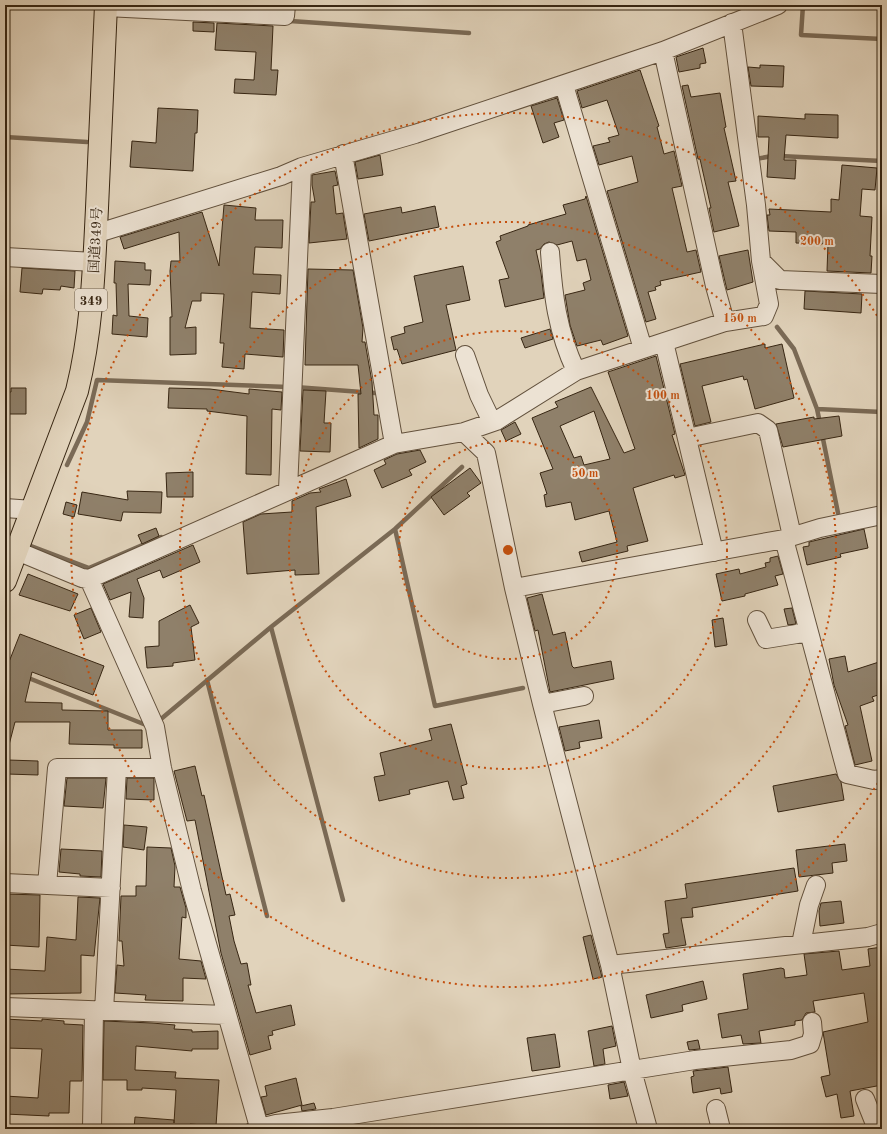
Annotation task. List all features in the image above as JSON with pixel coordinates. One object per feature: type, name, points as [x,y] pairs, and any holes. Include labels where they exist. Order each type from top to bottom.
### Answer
[{"type":"highway","name":"国道349号","points":[[5,581],[77,391],[83,367],[89,329],[96,234],[106,6]]},
{"type":"street","points":[[106,6],[285,16],[286,5]]},
{"type":"street","points":[[96,234],[281,176],[302,167],[343,154],[415,134],[663,51],[778,5]]},
{"type":"street","points":[[17,551],[82,578],[89,579],[394,444],[464,432],[492,422],[576,371],[724,322],[764,316],[769,304],[761,261],[756,205],[732,23]]},
{"type":"street","points":[[663,51],[724,322]]},
{"type":"street","points":[[564,84],[643,349]]},
{"type":"street","points":[[343,154],[394,444]]},
{"type":"street","points":[[288,490],[302,167]]},
{"type":"street","points":[[550,252],[554,304],[566,351],[576,371]]},
{"type":"street","points":[[5,258],[94,262]]},
{"type":"street","points":[[761,261],[780,280],[882,284]]},
{"type":"street","points":[[664,342],[714,552]]},
{"type":"street","points":[[465,355],[479,395],[492,422]]},
{"type":"street","points":[[687,438],[758,423],[768,430],[788,538],[809,632],[847,774],[874,780],[882,779]]},
{"type":"street","points":[[464,432],[486,453],[514,588],[542,704],[610,965],[632,1070],[648,1129]]},
{"type":"street","points":[[5,508],[33,510]]},
{"type":"street","points":[[514,588],[788,538],[820,528],[882,515]]},
{"type":"street","points":[[89,579],[155,727],[162,768],[192,891],[226,1015],[239,1055],[257,1128],[333,1118],[695,1060],[791,1050],[810,1044],[812,1022]]},
{"type":"street","points":[[757,620],[766,640],[809,632]]},
{"type":"street","points":[[542,704],[584,696]]},
{"type":"street","points":[[47,885],[57,768],[162,768]]},
{"type":"street","points":[[90,1129],[92,1128],[99,1011],[111,888],[117,768]]},
{"type":"street","points":[[5,883],[111,888]]},
{"type":"street","points":[[801,944],[809,905],[816,885]]},
{"type":"street","points":[[610,965],[801,944],[882,933]]},
{"type":"street","points":[[5,1007],[226,1015]]},
{"type":"street","points":[[865,1099],[877,1129]]},
{"type":"street","points":[[716,1109],[721,1129]]},
{"type":"building","points":[[193,22],[214,23],[214,32],[193,31]]},
{"type":"building","points":[[217,23],[273,26],[271,70],[278,70],[276,95],[234,93],[235,79],[254,80],[256,52],[215,50]]},
{"type":"building","points":[[703,48],[706,63],[700,64],[700,68],[679,72],[676,57]]},
{"type":"building","points":[[760,65],[784,66],[783,87],[751,86],[748,67],[760,68]]},
{"type":"building","points":[[640,70],[659,126],[657,127],[664,154],[674,151],[682,186],[672,188],[687,252],[696,250],[701,272],[660,281],[661,285],[655,287],[656,290],[648,292],[656,319],[646,322],[607,191],[638,182],[632,156],[599,165],[593,146],[610,142],[608,138],[619,135],[607,100],[582,108],[577,91]]},
{"type":"building","points":[[688,85],[691,97],[720,93],[726,127],[724,128],[736,181],[728,182],[739,226],[714,232],[709,208],[711,208],[700,159],[698,159],[682,86]]},
{"type":"building","points":[[557,98],[564,120],[554,123],[559,137],[543,143],[531,106]]},
{"type":"building","points":[[158,108],[198,110],[193,171],[130,167],[132,141],[156,143]]},
{"type":"building","points":[[805,114],[838,115],[838,138],[786,135],[784,160],[796,160],[795,179],[767,177],[769,137],[758,137],[758,116],[805,119]]},
{"type":"building","points":[[380,155],[383,175],[358,179],[355,162]]},
{"type":"building","points":[[842,165],[877,168],[875,190],[862,189],[860,216],[872,217],[870,256],[872,256],[871,273],[827,271],[828,244],[796,243],[796,232],[769,231],[767,215],[770,215],[769,209],[831,212],[831,199],[839,200]]},
{"type":"building","points":[[335,171],[338,185],[333,186],[336,214],[343,213],[347,239],[309,243],[311,202],[315,202],[312,175]]},
{"type":"building","points":[[586,196],[628,336],[603,345],[601,340],[577,346],[570,325],[565,295],[585,290],[583,283],[591,280],[586,259],[577,261],[572,241],[557,245],[549,242],[544,244],[540,249],[536,250],[544,298],[505,307],[499,280],[509,278],[496,242],[501,240],[500,236],[528,225],[566,214],[563,205],[585,199]]},
{"type":"building","points":[[224,205],[256,208],[255,220],[283,220],[282,248],[255,247],[253,274],[281,275],[280,294],[252,292],[250,328],[284,330],[283,357],[245,354],[244,369],[222,367],[224,343],[220,343],[224,294],[201,293],[201,301],[192,301],[185,328],[196,327],[196,354],[170,355],[170,317],[172,317],[170,271],[171,261],[180,261],[179,232],[124,249],[120,237],[202,212],[219,266]]},
{"type":"building","points":[[435,206],[439,227],[369,241],[364,214],[401,207],[402,213]]},
{"type":"building","points":[[748,250],[753,282],[727,290],[719,256]]},
{"type":"building","points":[[115,261],[145,263],[145,270],[151,270],[150,285],[128,284],[129,316],[148,318],[147,337],[112,334],[113,315],[117,316],[116,283],[114,283]]},
{"type":"building","points":[[463,266],[470,300],[446,305],[456,350],[402,364],[397,349],[394,350],[391,337],[405,333],[404,327],[423,322],[414,276]]},
{"type":"building","points":[[22,268],[75,271],[74,288],[61,286],[60,290],[43,289],[42,294],[20,292]]},
{"type":"building","points":[[308,269],[353,270],[363,328],[362,342],[365,342],[372,382],[374,415],[378,415],[378,439],[359,448],[358,394],[361,394],[358,365],[305,365]]},
{"type":"building","points":[[805,291],[862,294],[861,313],[804,309]]},
{"type":"building","points":[[550,329],[553,339],[525,348],[521,338]]},
{"type":"building","points":[[765,344],[765,348],[782,344],[794,398],[755,409],[747,379],[744,380],[743,376],[702,386],[711,422],[695,426],[680,364]]},
{"type":"building","points":[[656,356],[675,434],[672,435],[685,475],[675,478],[674,475],[633,488],[648,541],[627,546],[628,551],[582,562],[579,552],[617,542],[609,511],[575,520],[571,502],[546,507],[544,495],[547,494],[540,473],[553,469],[532,418],[558,407],[555,402],[591,387],[624,453],[635,449],[608,372]],"holes":[[[594,411],[610,459],[584,465],[581,456],[574,458],[560,426]]]},
{"type":"building","points":[[11,388],[26,388],[26,414],[5,414],[5,392],[11,392]]},
{"type":"building","points":[[169,388],[210,389],[249,394],[249,389],[282,392],[281,410],[272,409],[271,475],[246,474],[247,416],[207,411],[207,409],[168,408]]},
{"type":"building","points":[[303,390],[326,391],[324,423],[331,423],[330,452],[300,451]]},
{"type":"building","points":[[839,416],[842,436],[783,447],[776,424],[814,417],[814,419]]},
{"type":"building","points":[[515,422],[521,434],[506,441],[501,430]]},
{"type":"building","points":[[420,450],[426,462],[409,470],[412,475],[382,488],[374,470],[386,464],[384,460],[397,454]]},
{"type":"building","points":[[470,468],[481,483],[467,493],[470,496],[444,515],[431,497]]},
{"type":"building","points":[[193,472],[193,497],[167,497],[166,473]]},
{"type":"building","points":[[346,479],[351,496],[316,507],[319,574],[295,575],[295,570],[247,574],[243,522],[261,514],[292,512],[292,501],[310,493],[321,492],[319,489]]},
{"type":"building","points":[[127,491],[162,492],[161,513],[123,512],[121,521],[78,514],[82,492],[128,500]]},
{"type":"building","points":[[66,502],[77,505],[74,517],[63,514]]},
{"type":"building","points":[[156,528],[159,536],[142,544],[138,535]]},
{"type":"building","points":[[864,529],[868,548],[840,554],[841,557],[807,565],[803,547],[809,546],[809,542]]},
{"type":"building","points":[[193,545],[200,562],[163,578],[160,570],[137,579],[144,598],[143,618],[129,617],[131,592],[110,600],[103,584]]},
{"type":"building","points":[[778,556],[783,574],[775,576],[778,585],[745,594],[745,596],[722,601],[716,574],[739,569],[740,574],[766,567],[765,563],[770,562],[770,558]]},
{"type":"building","points":[[28,574],[78,594],[70,611],[19,595]]},
{"type":"building","points":[[542,594],[553,635],[565,632],[572,666],[574,668],[611,661],[614,679],[550,692],[538,630],[535,631],[527,598]]},
{"type":"building","points":[[190,605],[199,623],[191,627],[195,660],[173,663],[173,666],[147,668],[145,647],[159,646],[159,621]]},
{"type":"building","points":[[91,608],[101,632],[84,639],[74,615]]},
{"type":"building","points":[[792,608],[796,624],[788,625],[784,609]]},
{"type":"building","points":[[723,618],[727,645],[715,647],[712,620]]},
{"type":"building","points":[[20,634],[104,666],[93,695],[32,672],[25,702],[62,703],[62,710],[108,711],[108,730],[142,730],[142,748],[114,748],[114,745],[69,744],[70,722],[15,722],[9,745],[5,745],[5,672]]},
{"type":"building","points":[[845,656],[848,672],[882,661],[882,686],[878,687],[881,694],[872,697],[874,701],[860,706],[872,761],[855,765],[845,726],[848,725],[834,685],[829,659]]},
{"type":"building","points":[[599,720],[602,738],[579,742],[580,748],[565,751],[559,727]]},
{"type":"building","points":[[451,724],[467,784],[461,786],[464,798],[453,800],[448,781],[409,790],[410,794],[379,801],[374,777],[385,775],[380,753],[432,740],[429,729]]},
{"type":"building","points":[[8,760],[38,761],[38,775],[7,774]]},
{"type":"building","points":[[195,766],[202,796],[204,795],[226,895],[230,894],[235,915],[229,916],[234,941],[241,964],[247,963],[251,985],[248,985],[256,1013],[291,1005],[295,1025],[272,1031],[273,1035],[268,1036],[271,1049],[250,1055],[221,953],[195,820],[187,821],[174,771]]},
{"type":"building","points":[[836,774],[841,782],[844,800],[778,812],[773,786]]},
{"type":"building","points":[[67,778],[106,778],[103,808],[64,806]]},
{"type":"building","points":[[127,778],[154,778],[154,800],[126,799]]},
{"type":"building","points":[[124,825],[147,827],[144,850],[123,847]]},
{"type":"building","points":[[845,844],[847,861],[832,863],[833,873],[799,877],[796,850]]},
{"type":"building","points":[[147,847],[171,848],[175,866],[174,887],[180,887],[186,908],[186,918],[182,917],[179,959],[201,961],[206,979],[183,978],[183,1001],[145,1000],[146,995],[115,993],[117,965],[124,966],[122,941],[119,941],[121,896],[136,896],[136,886],[146,886]]},
{"type":"building","points":[[61,849],[102,851],[101,877],[80,876],[80,874],[59,872]]},
{"type":"building","points":[[794,868],[798,891],[692,908],[693,917],[681,918],[686,945],[666,948],[663,934],[669,933],[665,901],[687,898],[685,884]]},
{"type":"building","points":[[5,894],[40,895],[39,947],[5,945]]},
{"type":"building","points":[[78,897],[100,898],[94,956],[81,955],[81,993],[5,994],[5,969],[45,971],[47,937],[76,940]]},
{"type":"building","points":[[841,901],[844,923],[820,926],[819,911],[821,903]]},
{"type":"building","points":[[591,935],[602,977],[593,979],[583,937]]},
{"type":"building","points":[[882,947],[882,1085],[850,1091],[854,1116],[841,1118],[837,1094],[826,1097],[821,1077],[830,1075],[823,1032],[868,1022],[864,993],[813,1001],[815,1012],[806,1013],[802,1020],[795,1021],[795,1025],[759,1031],[761,1043],[743,1044],[741,1035],[722,1038],[718,1014],[748,1009],[743,974],[781,968],[784,969],[785,978],[807,975],[804,954],[839,951],[842,970],[870,966],[868,949]]},
{"type":"building","points":[[703,981],[707,999],[682,1005],[683,1011],[651,1018],[646,995]]},
{"type":"building","points":[[5,1019],[42,1021],[42,1019],[64,1021],[64,1024],[83,1025],[82,1081],[70,1081],[69,1113],[49,1113],[49,1116],[5,1114],[5,1096],[38,1098],[42,1049],[5,1048]]},
{"type":"building","points":[[104,1021],[175,1025],[174,1029],[192,1030],[192,1032],[218,1031],[218,1049],[192,1049],[192,1051],[136,1046],[135,1070],[176,1072],[175,1078],[219,1080],[216,1126],[190,1124],[190,1129],[134,1129],[135,1117],[174,1120],[174,1123],[176,1090],[142,1088],[142,1090],[127,1090],[127,1080],[103,1080]]},
{"type":"building","points":[[612,1026],[616,1046],[603,1049],[605,1064],[594,1066],[588,1031]]},
{"type":"building","points":[[555,1034],[560,1067],[532,1071],[527,1038]]},
{"type":"building","points":[[698,1040],[700,1049],[689,1050],[687,1042]]},
{"type":"building","points":[[728,1067],[732,1092],[721,1094],[720,1088],[693,1093],[691,1077],[694,1076],[693,1071]]},
{"type":"building","points":[[296,1078],[302,1105],[266,1115],[261,1097],[267,1096],[265,1086]]},
{"type":"building","points":[[624,1082],[628,1096],[610,1099],[608,1085]]},
{"type":"building","points":[[314,1103],[316,1109],[302,1111],[301,1106]]},
{"type":"waterway","points":[[803,5],[801,35],[882,39]]},
{"type":"waterway","points":[[290,21],[469,33]]},
{"type":"waterway","points":[[5,137],[87,142]]},
{"type":"waterway","points":[[756,159],[772,156]]},
{"type":"waterway","points":[[780,156],[882,161]]},
{"type":"waterway","points":[[777,327],[794,349],[817,409],[820,423]]},
{"type":"waterway","points":[[67,465],[87,422],[97,380],[288,387]]},
{"type":"waterway","points":[[295,387],[375,393]]},
{"type":"waterway","points":[[817,409],[882,412]]},
{"type":"waterway","points":[[822,434],[838,513]]},
{"type":"waterway","points":[[161,719],[271,627],[395,529],[462,467]]},
{"type":"waterway","points":[[395,529],[435,706],[523,688]]},
{"type":"waterway","points":[[31,546],[89,568],[161,537]]},
{"type":"waterway","points":[[271,627],[343,900]]},
{"type":"waterway","points":[[26,677],[146,725]]},
{"type":"waterway","points":[[207,680],[267,916]]}]
